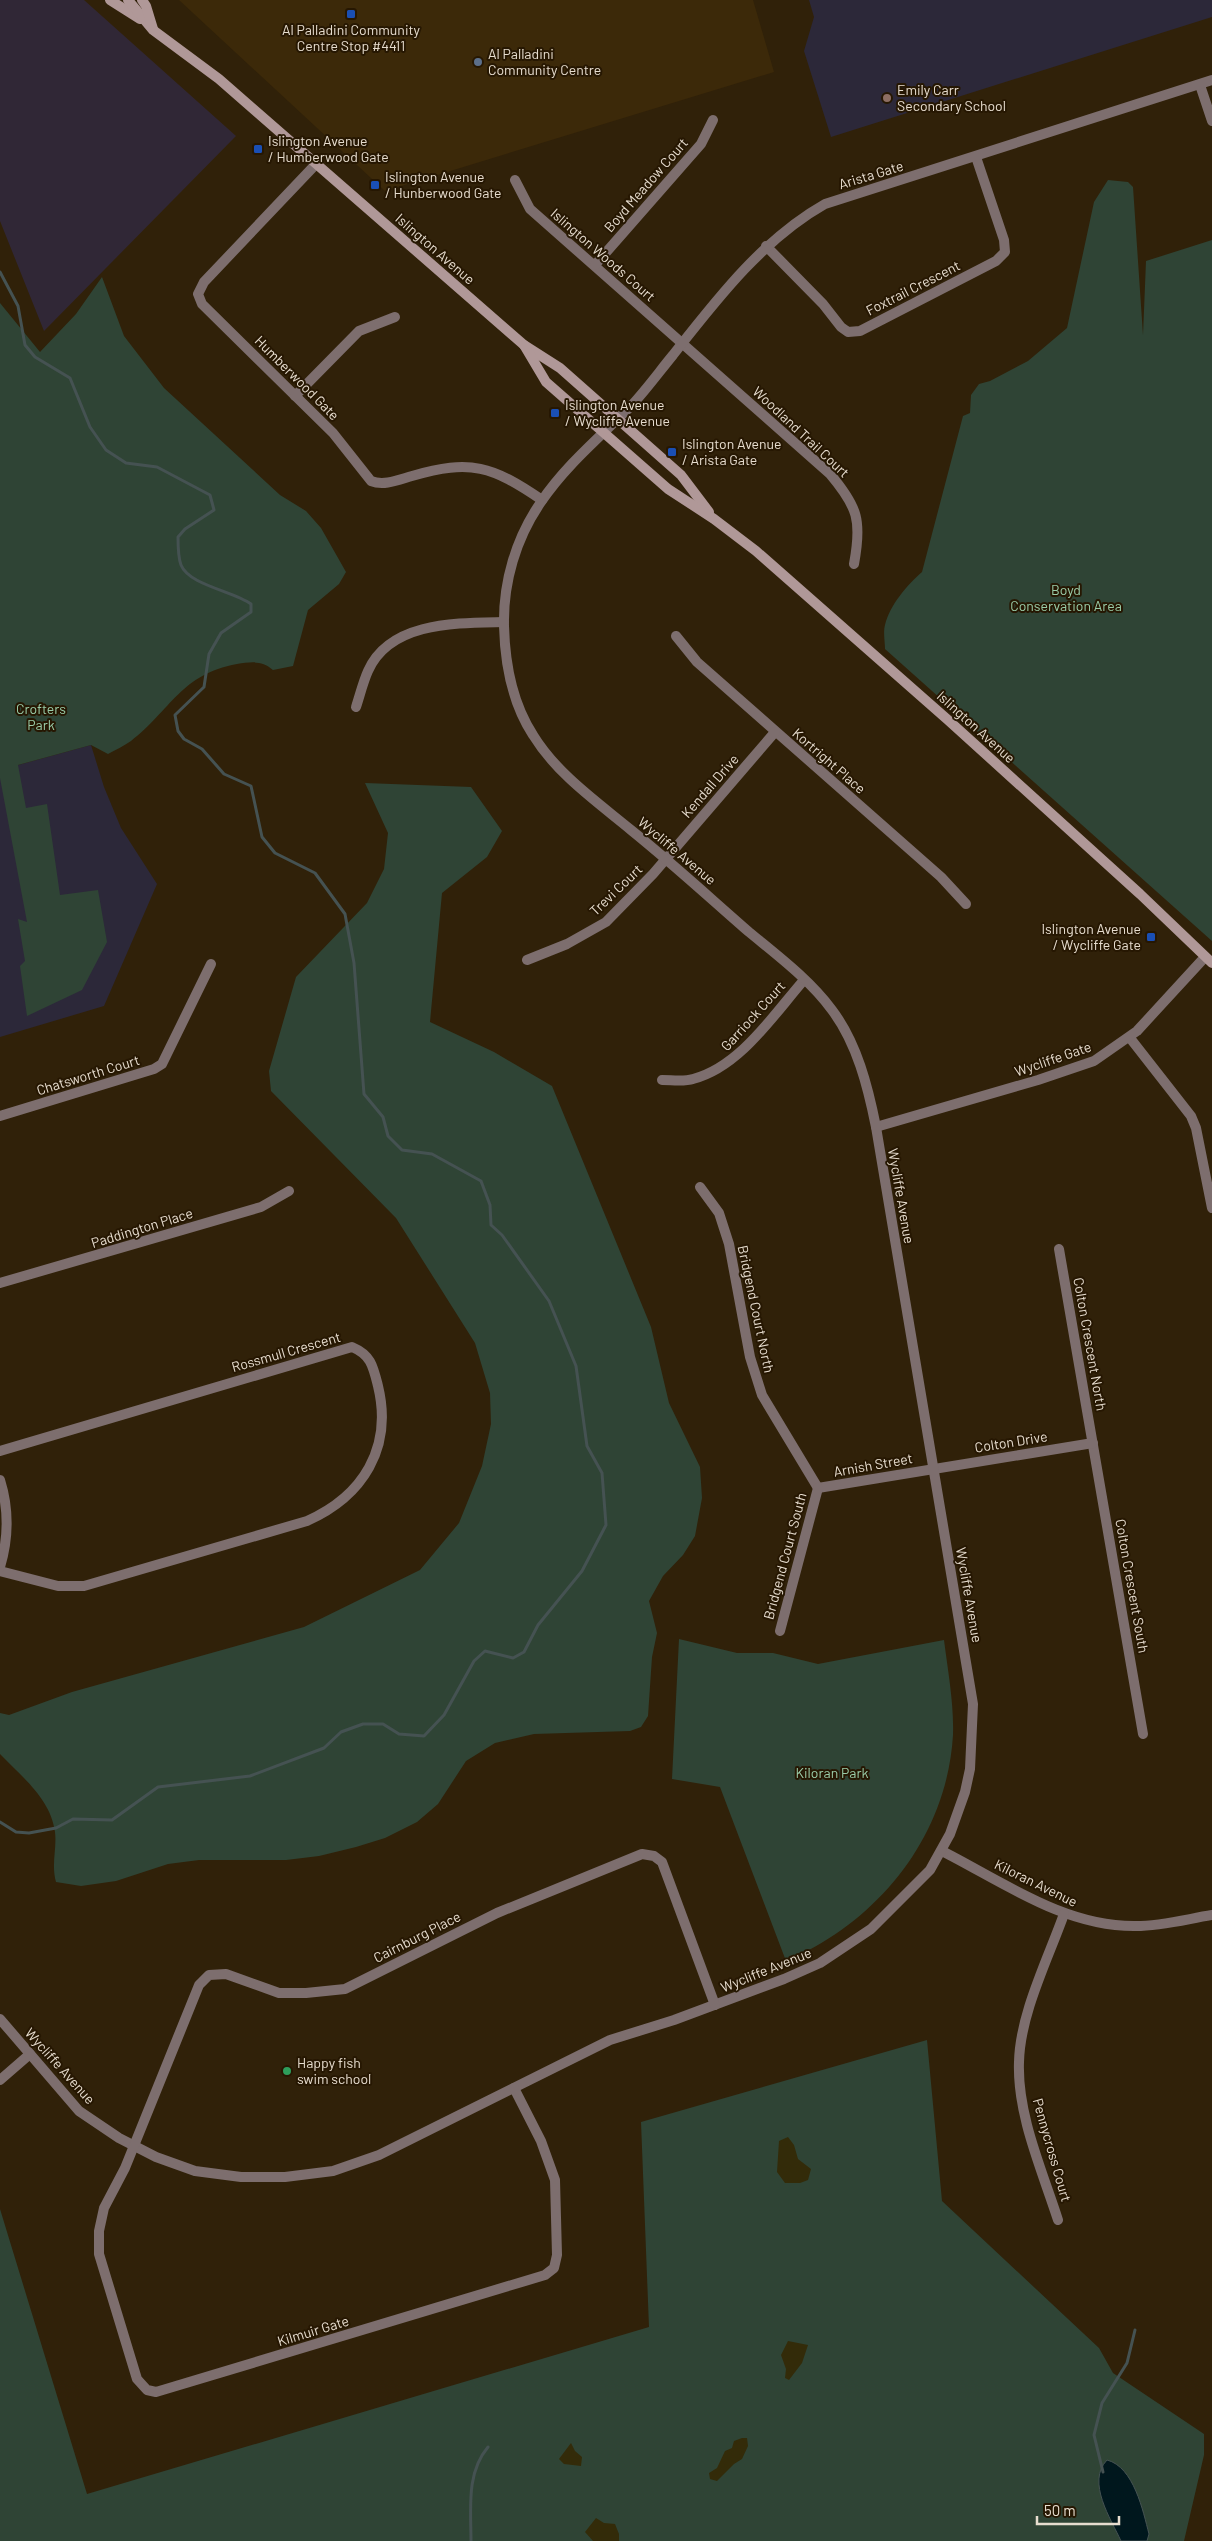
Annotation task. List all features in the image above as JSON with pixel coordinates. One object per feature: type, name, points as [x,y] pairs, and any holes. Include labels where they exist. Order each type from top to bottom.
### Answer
[{"type":"main road","name":"Islington Avenue","points":[[110,0],[143,21],[219,79],[524,345],[560,368],[681,475],[714,519]]},
{"type":"main road","name":"Islington Avenue","points":[[128,0],[143,21]]},
{"type":"main road","points":[[142,0],[146,6],[153,30]]},
{"type":"main road","name":"Islington Avenue","points":[[524,345],[546,382],[668,489],[714,519],[756,551],[948,720],[1140,894],[1209,960]]},
{"type":"street","name":"Arista Gate","points":[[603,432],[634,403],[683,342],[766,246],[801,217],[825,204],[1212,80]]},
{"type":"street","points":[[1200,85],[1212,121]]},
{"type":"street","name":"Boyd Meadow Court","points":[[595,265],[701,144],[713,120]]},
{"type":"street","name":"Foxtrail Crescent","points":[[766,246],[822,304],[841,327],[848,332],[860,331],[996,261],[1004,252],[1004,240],[976,157]]},
{"type":"street","name":"Humberwood Gate","points":[[317,163],[204,282],[198,294],[202,304],[333,433],[370,481],[379,484],[437,469],[466,466],[498,473],[542,500]]},
{"type":"street","name":"Islington Woods Court","points":[[515,180],[530,209],[683,342]]},
{"type":"street","points":[[295,396],[359,332],[395,317]]},
{"type":"street","name":"Woodland Trail Court","points":[[683,342],[830,474],[840,486],[856,514],[859,536],[854,564]]},
{"type":"street","name":"Wycliffe Avenue","points":[[0,2019],[79,2111],[134,2146],[156,2157],[195,2171],[241,2177],[285,2177],[333,2170],[379,2155],[610,2040],[715,2005],[820,1963],[871,1929],[930,1870],[942,1851],[958,1816],[970,1769],[974,1725],[969,1672],[876,1127],[862,1073],[847,1033],[832,1010],[804,980],[666,858],[558,768],[533,735],[515,701],[505,654],[504,622],[509,577],[516,551],[525,529],[542,500],[603,432]]},
{"type":"street","points":[[356,707],[368,669],[388,645],[422,628],[504,622]]},
{"type":"street","name":"Kortright Place","points":[[676,636],[697,662],[941,877],[966,904]]},
{"type":"street","name":"Kendall Drive","points":[[666,858],[775,732]]},
{"type":"street","name":"Trevi Court","points":[[527,960],[567,944],[606,922],[666,858]]},
{"type":"street","name":"Wycliffe Gate","points":[[876,1127],[1087,1064],[1130,1038],[1209,960]]},
{"type":"street","name":"Chatsworth Court","points":[[0,1116],[154,1069],[162,1064],[211,964]]},
{"type":"street","name":"Garriock Court","points":[[662,1080],[692,1080],[727,1064],[743,1049],[804,980]]},
{"type":"street","points":[[1130,1038],[1191,1116],[1196,1128],[1212,1208]]},
{"type":"street","name":"Bridgend Court North","points":[[700,1187],[719,1213],[729,1244],[750,1357],[762,1395],[818,1488]]},
{"type":"street","name":"Paddington Place","points":[[0,1284],[261,1207],[289,1190]]},
{"type":"street","name":"Colton Crescent North","points":[[1059,1249],[1093,1443]]},
{"type":"street","name":"Rossmull Crescent","points":[[0,1452],[352,1347],[365,1352],[370,1360],[379,1389],[382,1434],[376,1452],[367,1472],[357,1487],[327,1512],[307,1521],[84,1586],[58,1586],[0,1571]]},
{"type":"street","name":"Colton Drive","points":[[933,1468],[1093,1443]]},
{"type":"street","name":"Colton Crescent South","points":[[1093,1443],[1143,1734]]},
{"type":"street","name":"Arnish Street","points":[[818,1488],[933,1468]]},
{"type":"street","points":[[0,1480],[7,1518],[5,1548],[0,1567]]},
{"type":"street","name":"Bridgend Court South","points":[[780,1631],[818,1488]]},
{"type":"street","name":"Kiloran Avenue","points":[[942,1851],[1064,1914],[1098,1923],[1135,1926],[1212,1915]]},
{"type":"street","name":"Cairnburg Place","points":[[134,2146],[199,1985],[209,1975],[226,1974],[280,1992],[306,1993],[344,1989],[496,1913],[642,1854],[654,1856],[662,1862],[715,2005]]},
{"type":"street","name":"Pennycross Court","points":[[1058,2220],[1027,2122],[1019,2081],[1018,2062],[1025,2025],[1064,1914]]},
{"type":"street","points":[[0,2080],[30,2054]]},
{"type":"street","name":"Kilmuir Gate","points":[[134,2146],[104,2208],[99,2231],[99,2254],[137,2379],[147,2390],[156,2392],[545,2275],[554,2268],[557,2255],[555,2180],[541,2141],[514,2088]]},
{"type":"shaded area","points":[[0,0],[84,0],[236,136],[44,331],[0,221]]},
{"type":"shaded area","points":[[179,0],[753,0],[774,72],[385,191]]},
{"type":"shaded area","name":"Emily Carr Secondary School","points":[[809,0],[1212,0],[1212,17],[831,137],[804,51],[814,17]]},
{"type":"shaded area","points":[[91,745],[104,787],[121,828],[157,884],[104,1006],[0,1037],[0,770]]},
{"type":"green space","name":"Boyd Conservation Area","points":[[1108,180],[1128,182],[1133,187],[1143,335],[1146,261],[1212,240],[1212,941],[885,649],[884,628],[887,618],[905,589],[922,572],[963,416],[970,413],[971,395],[979,384],[990,381],[1028,361],[1067,328],[1094,202]]},
{"type":"green space","name":"Crofters Park","points":[[102,277],[124,336],[164,388],[280,495],[306,511],[321,528],[346,572],[339,584],[308,610],[293,666],[273,670],[260,663],[252,662],[218,669],[202,676],[189,685],[131,741],[108,754],[91,745],[18,765],[26,808],[47,804],[60,895],[98,890],[107,942],[82,990],[27,1016],[20,966],[25,961],[18,919],[27,922],[0,778],[0,303],[40,352],[76,314]]},
{"type":"green space","points":[[365,783],[471,787],[502,831],[487,857],[442,893],[430,1022],[494,1052],[552,1086],[651,1327],[669,1403],[700,1467],[702,1498],[695,1536],[683,1555],[663,1576],[649,1601],[657,1633],[652,1657],[648,1716],[641,1727],[630,1731],[534,1734],[495,1743],[466,1761],[438,1804],[417,1822],[385,1838],[356,1847],[319,1856],[286,1860],[199,1860],[168,1864],[116,1881],[81,1886],[56,1882],[54,1869],[55,1832],[52,1820],[48,1809],[34,1789],[0,1754],[0,1713],[9,1715],[72,1692],[304,1627],[420,1570],[459,1523],[482,1466],[491,1424],[490,1393],[475,1343],[396,1218],[271,1091],[269,1071],[296,977],[367,903],[384,869],[388,833]]},
{"type":"green space","name":"Kiloran Park","points":[[679,1639],[737,1653],[773,1653],[818,1664],[944,1640],[952,1699],[953,1735],[948,1772],[937,1808],[922,1841],[902,1872],[878,1899],[850,1924],[819,1944],[786,1961],[720,1787],[672,1779]]},
{"type":"green space","points":[[927,2040],[942,2201],[1099,2348],[1113,2373],[1204,2434],[1204,2455],[1184,2541],[0,2541],[0,2209],[87,2494],[649,2327],[641,2122]]},
{"type":"sand","points":[[788,2137],[794,2145],[798,2159],[811,2169],[808,2180],[800,2183],[785,2183],[777,2172],[779,2141]]},
{"type":"sand","points":[[788,2341],[808,2345],[802,2363],[789,2380],[785,2378],[786,2369],[781,2355]]},
{"type":"sand","points":[[747,2438],[748,2446],[742,2459],[734,2464],[717,2481],[710,2479],[709,2473],[717,2468],[725,2451],[732,2448],[734,2441]]},
{"type":"sand","points":[[571,2443],[575,2451],[582,2457],[581,2466],[564,2464],[559,2459]]},
{"type":"sand","points":[[596,2518],[604,2523],[615,2524],[619,2534],[619,2541],[593,2541],[585,2532]]},
{"type":"water","points":[[1107,2460],[1116,2464],[1131,2480],[1144,2514],[1149,2534],[1147,2541],[1121,2541],[1102,2500],[1100,2489],[1101,2469]]},
{"type":"waterway","points":[[0,272],[18,306],[25,345],[35,357],[70,378],[90,427],[106,450],[126,463],[157,467],[210,495],[214,510],[185,529],[178,537],[181,565],[193,578],[251,604],[251,612],[221,633],[209,654],[204,687],[175,715],[178,731],[184,739],[202,749],[224,774],[251,786],[262,837],[275,853],[315,873],[345,914],[354,963],[364,1094],[383,1117],[388,1136],[402,1150],[432,1154],[481,1181],[490,1205],[491,1225],[502,1235],[549,1301],[576,1366],[587,1446],[602,1473],[606,1525],[582,1571],[538,1625],[524,1652],[513,1658],[485,1651],[474,1661],[444,1715],[424,1736],[399,1734],[383,1724],[363,1724],[341,1732],[324,1748],[250,1776],[158,1787],[112,1820],[73,1819],[56,1828],[29,1833],[16,1832],[0,1822]]},
{"type":"waterway","points":[[1103,2472],[1094,2435],[1102,2403],[1127,2363],[1135,2330]]},
{"type":"waterway","points":[[471,2541],[471,2492],[473,2480],[476,2468],[488,2447]]},
{"type":"place","name":"Al Palladini Community Centre Stop #4411","points":[[351,14]]},
{"type":"place","name":"Al Palladini Community Centre","points":[[478,62]]},
{"type":"place","name":"Emily Carr Secondary School","points":[[887,98]]},
{"type":"place","name":"Islington Avenue / Humberwood Gate","points":[[258,149]]},
{"type":"place","name":"Islington Avenue / Hunberwood Gate","points":[[375,185]]},
{"type":"place","name":"Islington Avenue / Wycliffe Avenue","points":[[555,413]]},
{"type":"place","name":"Islington Avenue / Arista Gate","points":[[672,452]]},
{"type":"place","name":"Islington Avenue / Wycliffe Gate","points":[[1151,937]]},
{"type":"place","name":"Happy fish swim school","points":[[287,2071]]}]
